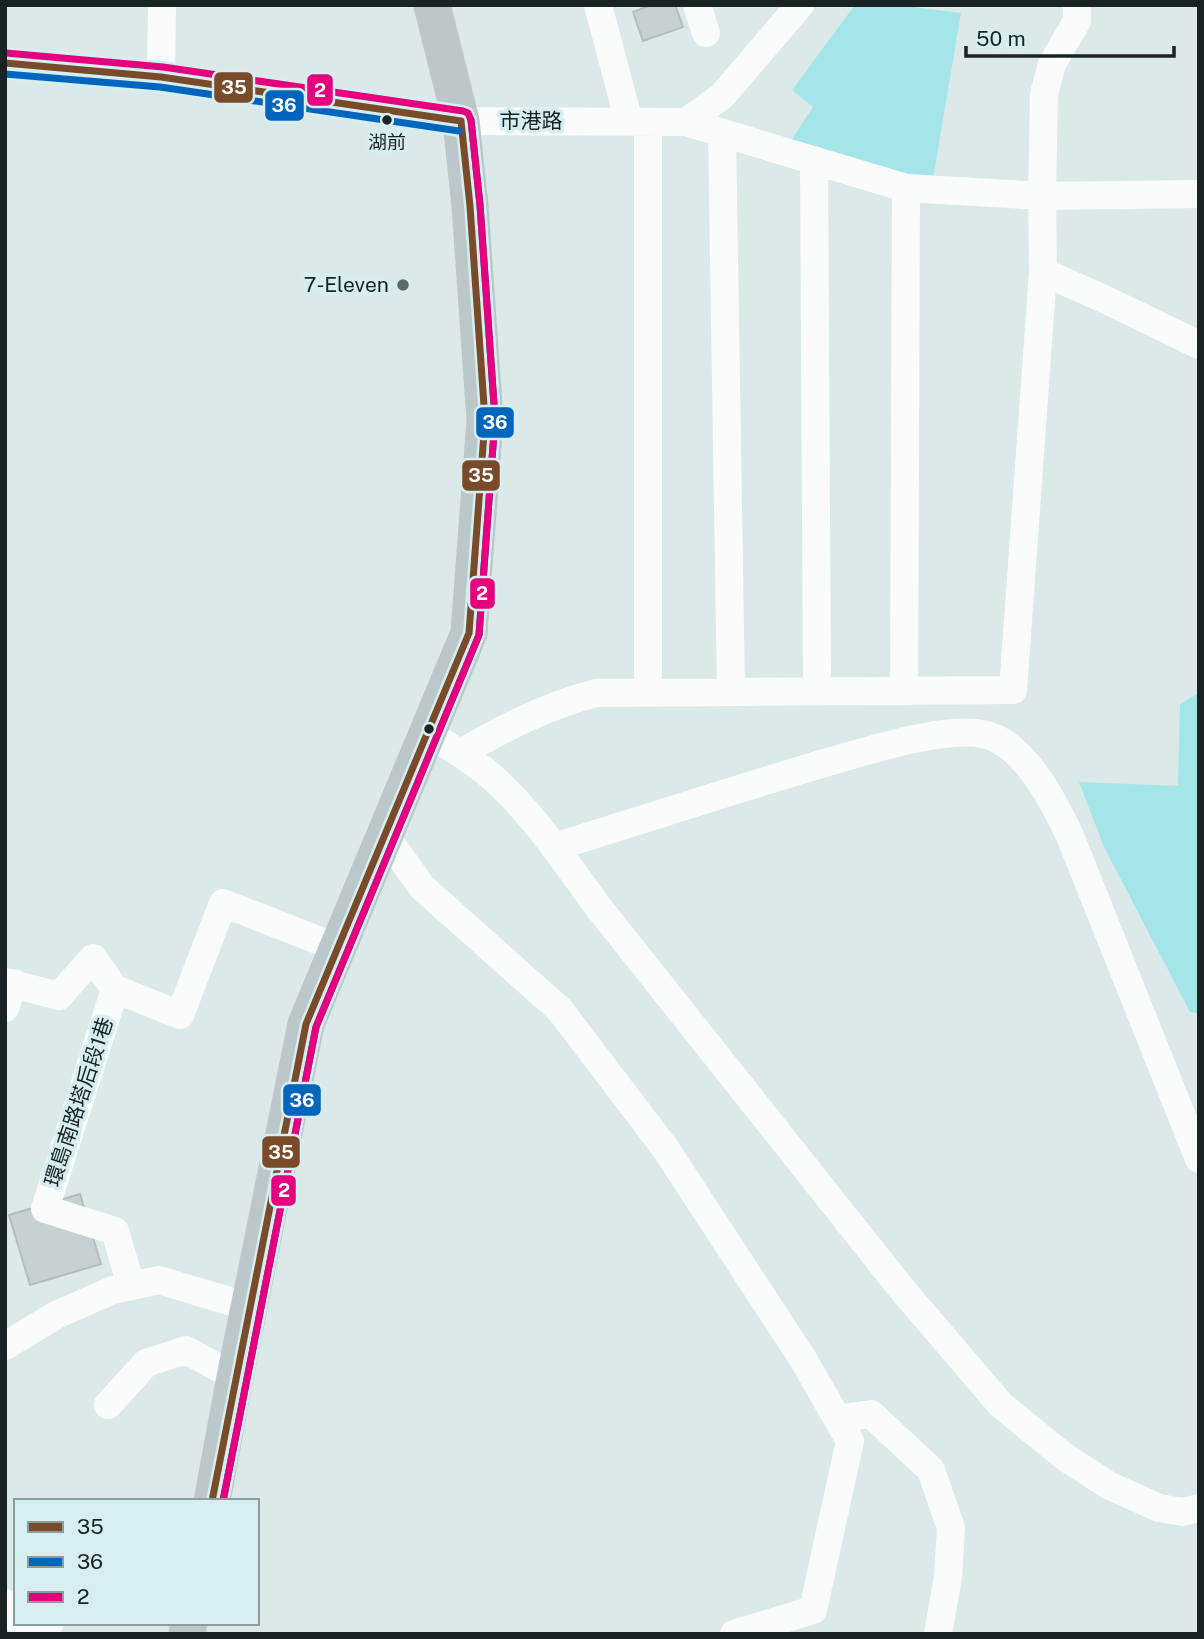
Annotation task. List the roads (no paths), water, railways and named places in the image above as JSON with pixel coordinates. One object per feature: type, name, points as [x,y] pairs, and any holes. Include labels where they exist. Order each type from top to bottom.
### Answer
[{"type":"main road","points":[[212,1499],[248,1307],[306,1024],[469,632],[485,420],[470,206],[461,121],[432,5]]},
{"type":"street","points":[[161,77],[162,5]]},
{"type":"street","points":[[598,5],[639,122],[648,692]]},
{"type":"street","points":[[696,5],[706,33]]},
{"type":"street","points":[[685,122],[723,96],[800,5]]},
{"type":"street","points":[[461,753],[532,714],[596,692],[1013,690],[1042,272],[1044,94],[1052,64],[1077,21],[1077,5]]},
{"type":"street","name":"市港路","points":[[5,63],[161,77],[461,121],[685,122],[906,187],[1042,196],[1199,194]]},
{"type":"street","points":[[722,133],[731,692]]},
{"type":"street","points":[[814,160],[817,691]]},
{"type":"street","points":[[904,691],[906,187]]},
{"type":"street","points":[[1042,272],[1199,345]]},
{"type":"street","points":[[427,733],[461,753],[509,794],[554,847],[598,908],[892,1278],[1001,1405],[1065,1457],[1108,1485],[1159,1508],[1183,1512],[1199,1508]]},
{"type":"street","points":[[554,847],[694,801],[863,752],[945,734],[984,734],[1006,745],[1030,767],[1050,793],[1070,836],[1199,1159]]},
{"type":"street","points":[[384,834],[422,887],[560,1010],[665,1148],[803,1359],[850,1441],[816,1622],[734,1634]]},
{"type":"street","points":[[8,991],[59,996],[93,958],[115,989],[180,1015],[223,903],[338,948]]},
{"type":"street","name":"環島南路塔后段1巷","points":[[115,989],[45,1209],[115,1231],[131,1286]]},
{"type":"street","points":[[5,1346],[55,1315],[113,1290],[159,1280],[248,1307]]},
{"type":"street","points":[[108,1405],[146,1363],[186,1350],[235,1377]]},
{"type":"street","points":[[838,1419],[871,1414],[931,1470],[951,1528],[948,1577],[938,1634]]},
{"type":"street","points":[[28,1634],[46,1625]]},
{"type":"street","points":[[187,1633],[197,1634]]},
{"type":"place","name":"湖前","points":[[387,120]]},
{"type":"place","name":"7-Eleven","points":[[403,285]]}]
